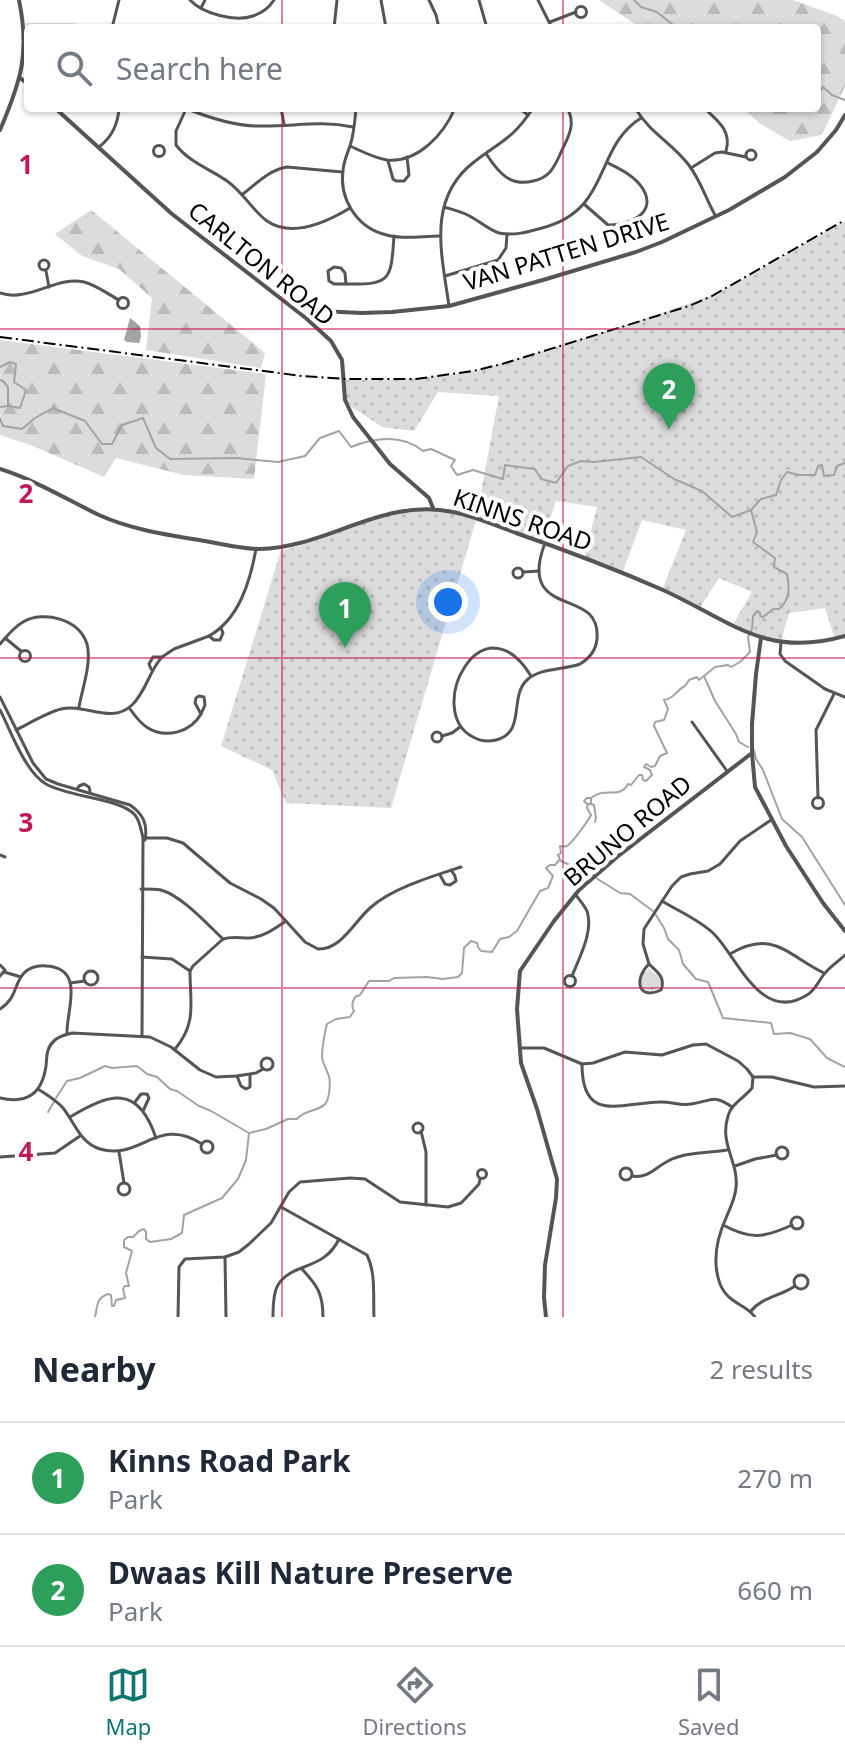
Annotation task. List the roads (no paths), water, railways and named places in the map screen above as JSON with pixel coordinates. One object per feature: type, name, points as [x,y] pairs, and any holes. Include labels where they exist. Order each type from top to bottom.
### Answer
[{"type":"street","points":[[19,0],[24,32]]},
{"type":"street","points":[[113,24],[119,0]]},
{"type":"street","points":[[190,0],[201,8],[245,18],[263,12],[274,0]]},
{"type":"street","points":[[201,8],[205,0]]},
{"type":"street","points":[[334,24],[337,0]]},
{"type":"street","points":[[381,0],[385,24]]},
{"type":"street","points":[[429,0],[438,24]]},
{"type":"street","points":[[479,0],[486,24]]},
{"type":"street","points":[[538,0],[550,22],[576,12]]},
{"type":"street","points":[[0,130],[15,96],[24,54]]},
{"type":"street","points":[[20,78],[24,81]]},
{"type":"street","name":"CARLTON ROAD","points":[[60,112],[172,214],[331,341],[344,367],[345,400],[353,417],[397,472],[429,498],[434,509]]},
{"type":"street","points":[[99,147],[112,133],[118,112]]},
{"type":"street","points":[[183,112],[176,131],[176,145],[243,194],[267,221],[288,228],[321,223],[350,208]]},
{"type":"street","points":[[198,112],[237,124],[319,123],[353,127]]},
{"type":"street","points":[[282,112],[284,124]]},
{"type":"street","points":[[355,112],[342,172],[344,194],[350,208],[374,231],[394,236],[440,236]]},
{"type":"street","points":[[350,146],[388,160],[407,157],[434,140],[453,112]]},
{"type":"street","points":[[524,112],[528,115]]},
{"type":"street","points":[[449,306],[440,236],[444,207],[457,179],[470,165],[516,132],[530,112]]},
{"type":"street","points":[[486,153],[501,174],[512,181],[527,183],[541,179],[552,169],[570,135],[572,120],[569,112]]},
{"type":"street","points":[[637,112],[653,132],[691,168],[716,217]]},
{"type":"street","points":[[708,112],[725,129],[728,140],[726,151]]},
{"type":"street","name":"VAN PATTEN DRIVE","points":[[307,319],[322,311],[392,312],[449,306],[636,252],[716,217],[785,177],[823,145],[845,115]]},
{"type":"street","points":[[444,207],[507,234],[547,227],[584,204],[623,132],[641,118]]},
{"type":"street","points":[[691,168],[715,153],[726,151],[746,157]]},
{"type":"street","points":[[388,160],[391,177],[400,182],[409,175],[407,157]]},
{"type":"street","points":[[584,204],[608,225],[630,222],[643,213],[645,194],[642,187],[627,172],[608,163]]},
{"type":"street","points":[[243,194],[279,168],[342,172]]},
{"type":"street","points":[[445,276],[498,260],[506,248],[507,234]]},
{"type":"street","points":[[346,284],[341,268],[330,268],[329,281],[334,284],[346,284],[373,284],[384,279],[392,263],[394,236]]},
{"type":"street","points":[[45,270],[49,287]]},
{"type":"street","points":[[0,293],[13,297],[79,281],[119,300]]},
{"type":"street","name":"KINNS ROAD","points":[[0,469],[128,526],[256,549],[306,542],[400,510],[434,509],[465,515],[545,543],[671,594],[761,638],[781,642],[813,642],[845,636]]},
{"type":"street","points":[[531,676],[519,658],[501,649],[491,648],[472,656],[460,676],[453,706],[460,727],[468,735],[484,741],[501,739],[515,725],[519,690],[531,676],[580,664],[595,648],[597,637],[592,617],[579,606],[554,597],[541,581],[539,571],[545,543]]},
{"type":"street","points":[[11,732],[62,709],[79,708],[112,714],[129,708],[162,657],[221,628],[245,591],[256,549]]},
{"type":"street","points":[[523,572],[539,571]]},
{"type":"street","points":[[0,644],[22,622],[38,617],[51,617],[74,626],[87,648],[79,708]]},
{"type":"street","points":[[209,636],[220,640],[223,633],[221,628]]},
{"type":"street","points":[[5,638],[22,651]]},
{"type":"street","points":[[761,638],[753,701],[755,787],[771,820],[823,903],[845,931]]},
{"type":"street","points":[[781,642],[780,654],[785,661],[834,694],[845,697]]},
{"type":"street","points":[[818,798],[816,730],[834,694]]},
{"type":"street","points":[[0,697],[33,763],[46,779],[125,803],[145,821],[141,889],[142,1036]]},
{"type":"street","points":[[129,708],[146,727],[160,733],[172,734],[184,730],[201,714]]},
{"type":"street","points":[[0,710],[30,767],[42,781],[129,810],[139,821],[144,840]]},
{"type":"street","points":[[692,722],[727,771]]},
{"type":"street","points":[[442,736],[460,727]]},
{"type":"street","name":"BRUNO ROAD","points":[[546,1317],[545,1265],[557,1179],[524,1075],[519,1048],[517,1009],[520,971],[575,894],[617,857],[752,753]]},
{"type":"street","points":[[649,964],[640,974],[639,981],[644,991],[652,993],[661,990],[663,981],[649,964],[643,944],[644,929],[681,877],[708,871],[720,864],[740,841],[771,820]]},
{"type":"street","points":[[144,840],[173,839],[183,843],[230,883],[266,902],[311,946],[318,949],[334,946],[382,899],[461,867]]},
{"type":"street","points":[[440,875],[445,884],[450,885],[456,881],[451,870]]},
{"type":"street","points":[[141,889],[156,889],[171,894],[223,939]]},
{"type":"street","points":[[572,976],[588,922],[586,910],[575,894]]},
{"type":"street","points":[[662,901],[713,933],[752,985],[763,995],[776,1000],[791,1001],[812,992],[825,973],[845,955]]},
{"type":"street","points":[[174,1050],[190,1024],[190,971],[197,962],[223,939],[268,934],[286,921]]},
{"type":"street","points":[[730,954],[751,944],[773,944],[825,973]]},
{"type":"street","points":[[142,957],[172,959],[190,971]]},
{"type":"street","points":[[0,965],[4,967],[4,972]]},
{"type":"street","points":[[0,1009],[14,996],[21,977],[29,969],[51,966],[63,971],[70,983],[72,996],[67,1034]]},
{"type":"street","points":[[0,976],[4,972]]},
{"type":"street","points":[[4,972],[21,977]]},
{"type":"street","points":[[70,983],[85,981]]},
{"type":"street","points":[[0,1098],[22,1100],[30,1097],[38,1089],[44,1075],[48,1049],[55,1040],[67,1034],[142,1036],[158,1040],[200,1070],[220,1077],[263,1069]]},
{"type":"street","points":[[519,1048],[544,1048],[582,1064],[625,1052],[662,1055],[706,1044],[747,1069],[753,1077],[750,1091],[732,1107],[726,1125],[727,1150],[735,1166],[737,1186],[716,1250],[720,1284],[730,1299],[751,1311],[755,1317]]},
{"type":"street","points":[[582,1064],[587,1094],[592,1101],[604,1107],[660,1102],[686,1105],[714,1098],[732,1107]]},
{"type":"street","points":[[237,1076],[241,1086],[246,1089],[251,1084],[249,1074]]},
{"type":"street","points":[[753,1077],[777,1078],[808,1086],[845,1086]]},
{"type":"street","points":[[38,1089],[58,1103],[80,1136],[98,1149],[119,1152],[156,1138],[181,1134],[202,1144]]},
{"type":"street","points":[[134,1103],[141,1094],[147,1094],[149,1103],[143,1111]]},
{"type":"street","points":[[70,1117],[90,1105],[110,1099],[125,1099],[143,1111],[156,1138]]},
{"type":"street","points":[[421,1131],[426,1152],[426,1205]]},
{"type":"street","points":[[0,1157],[55,1153],[80,1136]]},
{"type":"street","points":[[632,1176],[645,1176],[681,1156],[727,1150]]},
{"type":"street","points":[[119,1152],[124,1183]]},
{"type":"street","points":[[735,1166],[777,1155]]},
{"type":"street","points":[[178,1317],[181,1262],[190,1258],[225,1257],[239,1252],[271,1223],[292,1187],[300,1182],[365,1179],[400,1202],[448,1207],[461,1203],[480,1179]]},
{"type":"street","points":[[281,1207],[363,1252],[370,1259],[374,1317]]},
{"type":"street","points":[[723,1225],[763,1237],[792,1225]]},
{"type":"street","points":[[273,1317],[277,1286],[287,1276],[327,1257],[340,1239]]},
{"type":"street","points":[[225,1257],[226,1317]]},
{"type":"street","points":[[301,1268],[319,1288],[323,1317]]},
{"type":"street","points":[[751,1311],[760,1302],[795,1286]]},
{"type":"water","points":[[130,318],[140,326],[139,343],[124,340]]},
{"type":"waterway","points":[[634,0],[672,24]]},
{"type":"waterway","points":[[821,90],[823,87],[845,100]]},
{"type":"waterway","points":[[0,367],[10,362],[16,364],[14,382],[26,390],[20,408],[0,407]]},
{"type":"waterway","points":[[0,380],[8,387],[8,406]]},
{"type":"waterway","points":[[0,419],[3,426],[22,429],[53,408],[85,421],[102,444],[112,444],[122,425],[143,418],[156,448],[170,459],[236,458],[278,462],[305,456],[320,438],[339,431],[351,447],[388,439],[406,442],[423,451],[431,449],[455,460],[451,466],[457,475],[473,470],[503,479],[505,465],[535,469],[541,479],[556,483],[568,466],[581,461],[641,457],[674,479],[702,491],[732,517],[751,510],[761,499],[776,495],[787,472],[815,475],[818,466],[822,465],[824,476],[834,475],[837,466],[845,463]]},
{"type":"waterway","points":[[95,1317],[98,1303],[104,1296],[111,1295],[112,1306],[116,1300],[125,1298],[123,1289],[129,1286],[126,1273],[132,1251],[124,1247],[124,1240],[144,1229],[150,1242],[171,1239],[182,1233],[184,1215],[222,1198],[238,1179],[246,1160],[249,1133],[288,1119],[297,1119],[325,1104],[330,1080],[322,1056],[327,1024],[350,1017],[354,1011],[355,997],[360,995],[369,981],[458,977],[462,973],[464,948],[471,941],[477,943],[481,951],[492,952],[500,939],[517,931],[540,891],[548,888],[553,876],[546,868],[560,859],[560,846],[569,844],[591,815],[587,808],[591,798],[621,791],[639,775],[646,781],[652,775],[644,767],[646,764],[655,766],[660,756],[667,753],[654,726],[655,722],[664,720],[668,709],[664,700],[674,696],[689,680],[697,677],[699,680],[715,667],[731,667],[740,662],[750,652],[748,637],[753,616],[758,611],[763,617],[773,609],[779,609],[787,597],[787,574],[774,567],[775,558],[753,542],[757,532],[751,510]]},
{"type":"waterway","points":[[704,676],[739,742],[748,747]]},
{"type":"waterway","points":[[754,750],[782,819],[802,837],[845,905]]},
{"type":"waterway","points":[[587,804],[584,801],[591,798]]},
{"type":"waterway","points":[[591,804],[594,805],[595,822]]},
{"type":"waterway","points":[[561,861],[592,875]]},
{"type":"waterway","points":[[596,878],[620,893],[630,894],[653,911]]},
{"type":"waterway","points":[[656,915],[668,939],[679,950],[683,964],[696,979],[708,982],[723,1018],[771,1023],[774,1034],[790,1033],[810,1039],[827,1058],[845,1067]]},
{"type":"waterway","points":[[56,1098],[67,1081],[105,1066],[137,1066],[157,1077],[170,1089],[249,1133]]},
{"type":"waterway","points":[[48,1112],[54,1102]]},
{"type":"railway","points":[[0,337],[302,376],[416,379],[502,364],[689,306],[845,220]]},
{"type":"place","name":"Dwaas Kill Nature Preserve","points":[[669,429]]},
{"type":"place","name":"Kinns Road Park","points":[[345,648]]}]
